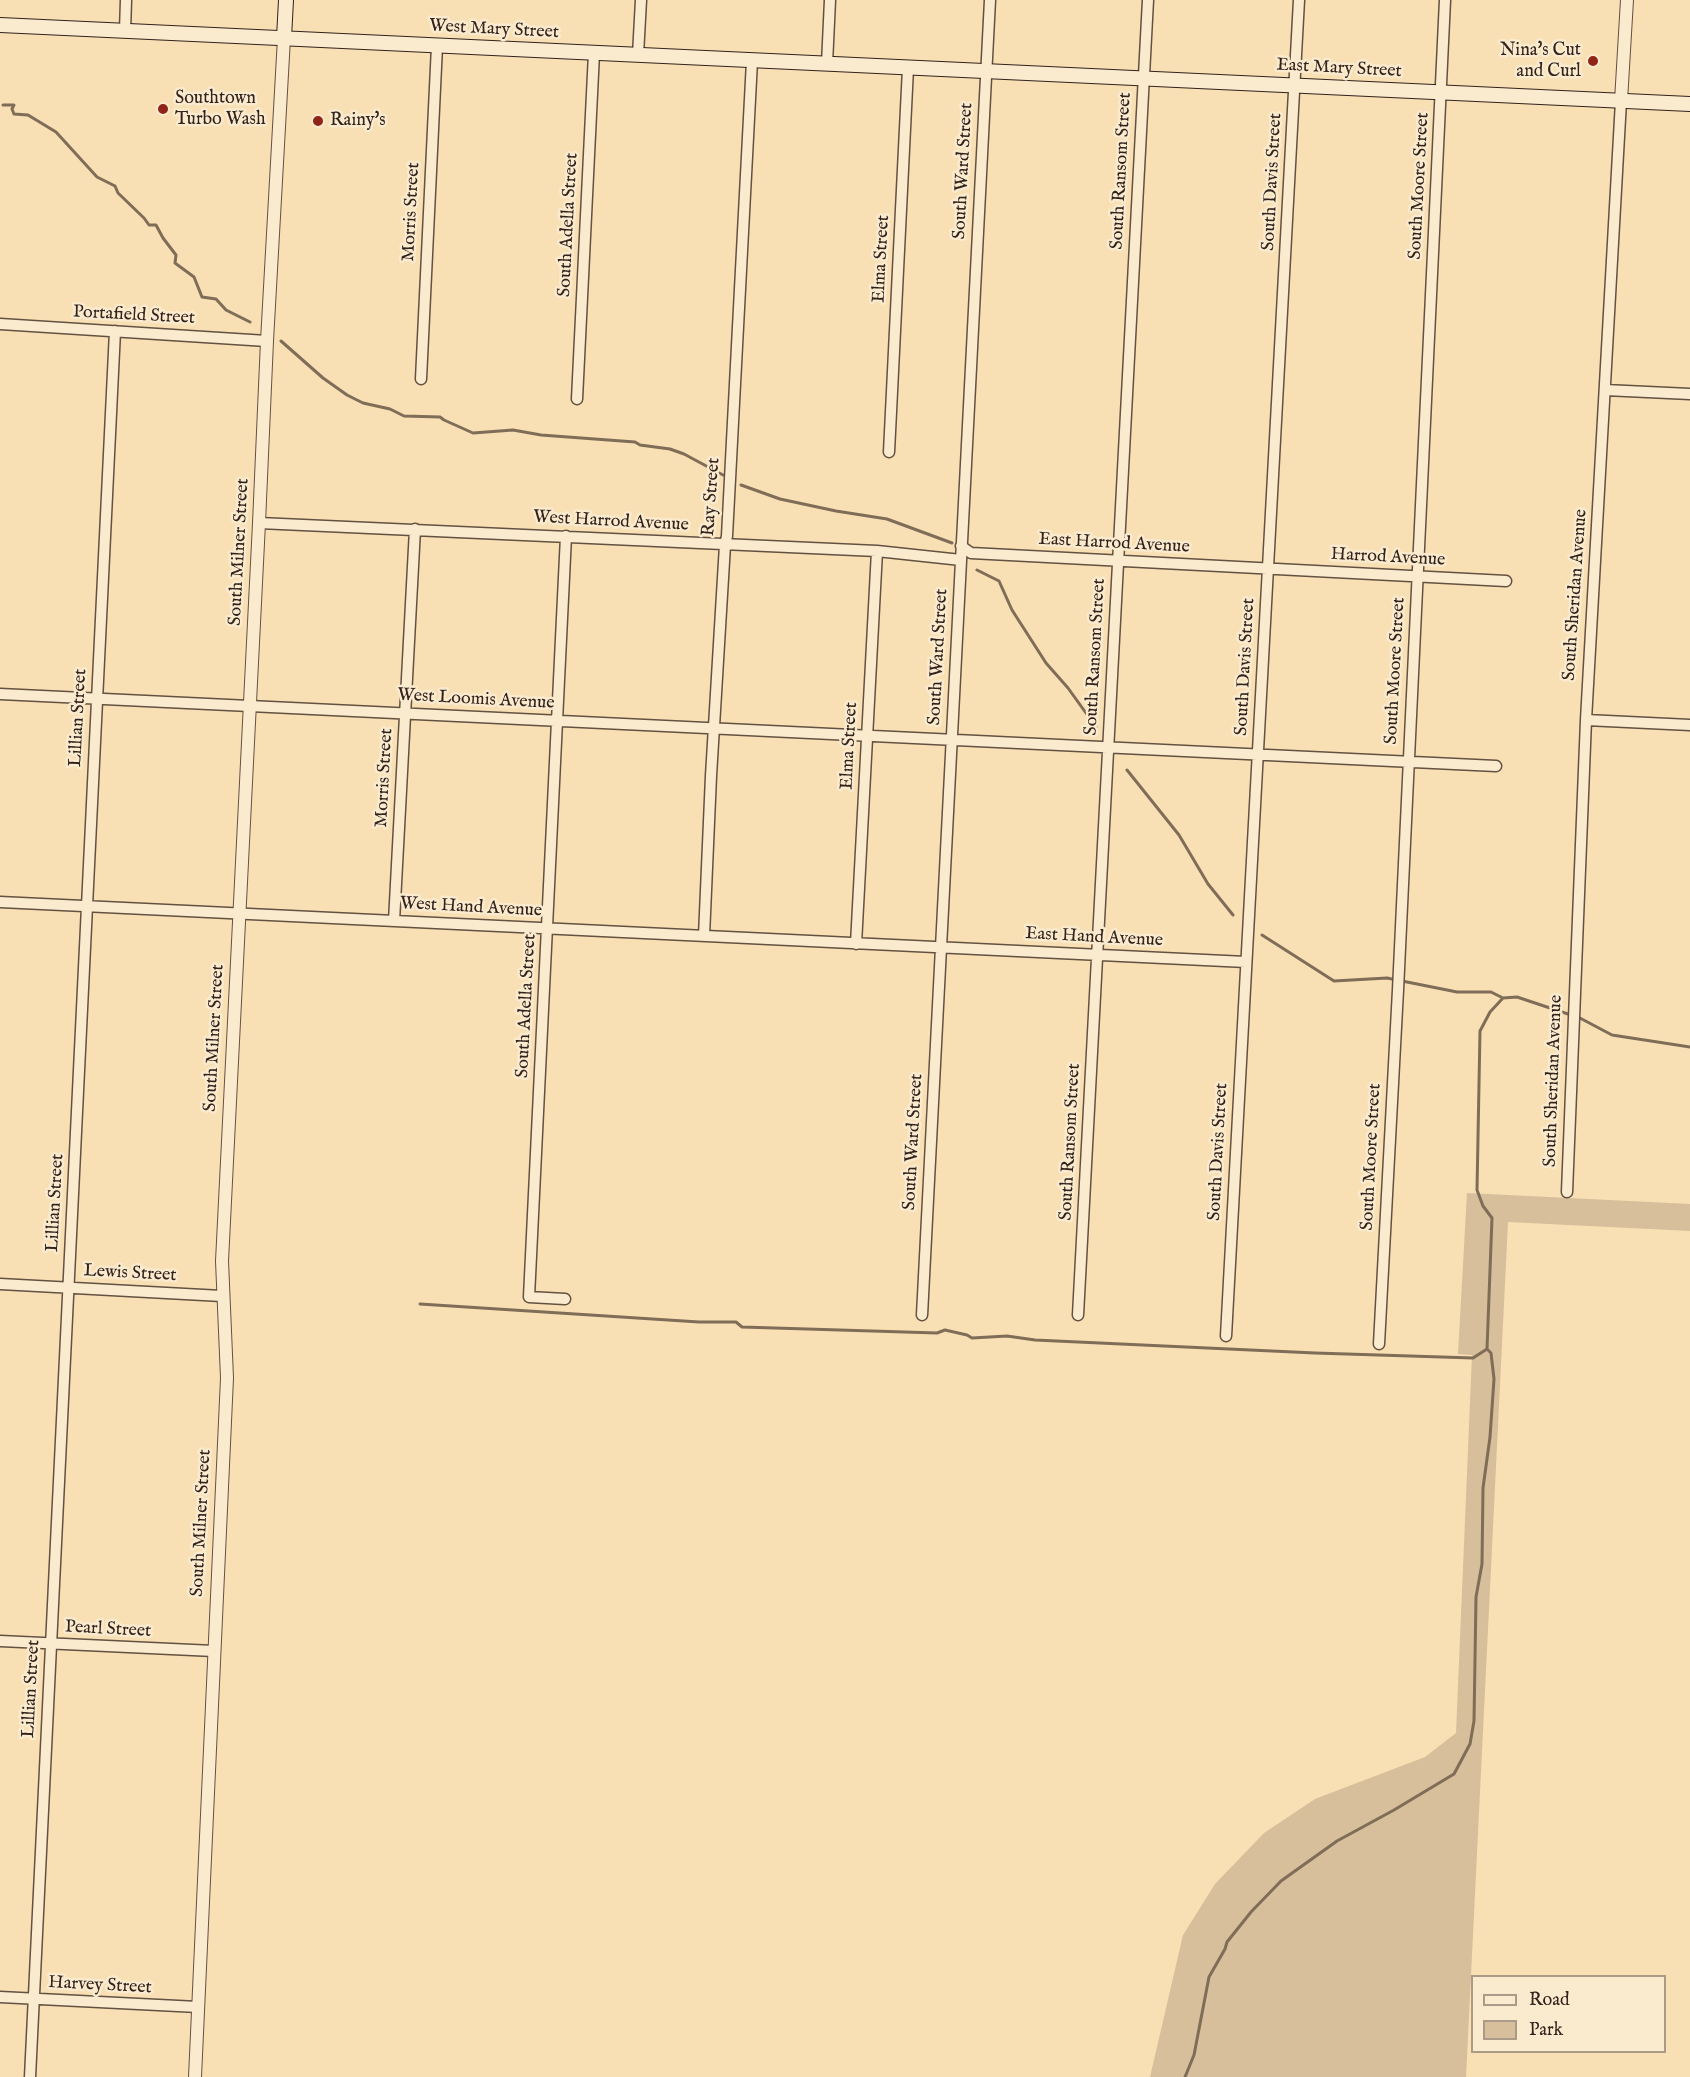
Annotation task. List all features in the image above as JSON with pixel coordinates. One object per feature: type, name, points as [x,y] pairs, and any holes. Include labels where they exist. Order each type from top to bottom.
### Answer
[{"type":"main road","name":"South Milner Street","points":[[284,38],[286,0]]},
{"type":"main road","name":"West Mary Street","points":[[0,25],[986,70]]},
{"type":"main road","name":"East Mary Street","points":[[986,70],[1690,104]]},
{"type":"street","points":[[125,31],[126,0]]},
{"type":"street","points":[[638,55],[641,0]]},
{"type":"street","points":[[827,64],[830,0]]},
{"type":"street","name":"South Ward Street","points":[[921,1315],[990,0]]},
{"type":"street","name":"South Ransom Street","points":[[1078,1315],[1148,0]]},
{"type":"street","name":"South Davis Street","points":[[1226,1336],[1299,0]]},
{"type":"street","name":"South Moore Street","points":[[1379,1344],[1445,0]]},
{"type":"street","name":"South Sheridan Avenue","points":[[1568,1192],[1586,720],[1627,0]]},
{"type":"street","name":"South Milner Street","points":[[195,2077],[227,1378],[222,1261],[284,38]]},
{"type":"street","name":"Morris Street","points":[[421,379],[436,46]]},
{"type":"street","name":"South Adella Street","points":[[577,399],[594,53]]},
{"type":"street","name":"Ray Street","points":[[704,936],[752,61]]},
{"type":"street","name":"Elma Street","points":[[889,452],[908,68]]},
{"type":"street","name":"Portafield Street","points":[[0,324],[267,341]]},
{"type":"street","name":"Lillian Street","points":[[30,2077],[115,331]]},
{"type":"street","points":[[1605,390],[1690,394]]},
{"type":"street","name":"West Harrod Avenue","points":[[259,523],[878,550],[961,560]]},
{"type":"street","name":"Morris Street","points":[[394,921],[415,529]]},
{"type":"street","name":"South Adella Street","points":[[565,1299],[529,1297],[566,536]]},
{"type":"street","name":"East Harrod Avenue","points":[[961,546],[971,553],[1268,568]]},
{"type":"street","name":"Elma Street","points":[[856,944],[878,550]]},
{"type":"street","name":"Harrod Avenue","points":[[1268,568],[1506,581]]},
{"type":"street","name":"West Loomis Avenue","points":[[0,694],[1496,766]]},
{"type":"street","points":[[1586,720],[1690,725]]},
{"type":"street","name":"West Hand Avenue","points":[[0,902],[940,947]]},
{"type":"street","name":"East Hand Avenue","points":[[940,947],[1246,962]]},
{"type":"street","name":"Lewis Street","points":[[0,1284],[222,1296]]},
{"type":"street","name":"Pearl Street","points":[[0,1641],[214,1651]]},
{"type":"street","name":"Harvey Street","points":[[0,1997],[198,2007]]},
{"type":"green space","points":[[1467,1193],[1690,1204],[1690,1231],[1508,1222],[1466,2077],[1150,2077],[1183,1935],[1215,1884],[1264,1833],[1315,1799],[1425,1757],[1456,1733],[1472,1355],[1458,1354]]},
{"type":"waterway","points":[[3,105],[14,105],[12,109],[14,114],[28,115],[56,132],[97,177],[115,186],[118,193],[149,225],[156,225],[176,255],[175,263],[194,277],[202,297],[216,299],[226,310],[250,322]]},
{"type":"waterway","points":[[281,341],[323,378],[347,395],[363,403],[390,409],[404,416],[440,417],[473,433],[513,430],[541,435],[635,442],[684,454],[723,475]]},
{"type":"waterway","points":[[741,485],[780,499],[887,519],[952,543]]},
{"type":"waterway","points":[[977,570],[999,581],[1012,610],[1046,663],[1068,688],[1096,727]]},
{"type":"waterway","points":[[1127,770],[1179,835],[1208,884],[1233,915]]},
{"type":"waterway","points":[[1262,935],[1334,981],[1387,978],[1457,992],[1491,992],[1503,998],[1517,997],[1571,1015]]},
{"type":"waterway","points":[[1185,2077],[1194,2055],[1209,1977],[1227,1942],[1251,1912],[1281,1881],[1337,1841],[1454,1774],[1470,1744],[1474,1721],[1476,1597],[1482,1564],[1483,1488],[1490,1437],[1494,1379],[1491,1353],[1487,1349],[1492,1218],[1483,1206],[1477,1190],[1480,1031],[1490,1012],[1503,998]]},
{"type":"waterway","points":[[1578,1017],[1612,1035],[1690,1047]]},
{"type":"waterway","points":[[420,1304],[699,1322],[736,1322],[742,1327],[937,1333],[945,1330],[972,1338],[1007,1336],[1035,1340],[1315,1353],[1473,1358],[1487,1349]]},
{"type":"place","name":"Nina's Cut and Curl","points":[[1593,61]]},
{"type":"place","name":"Southtown Turbo Wash","points":[[163,109]]},
{"type":"place","name":"Rainy's","points":[[318,121]]}]
